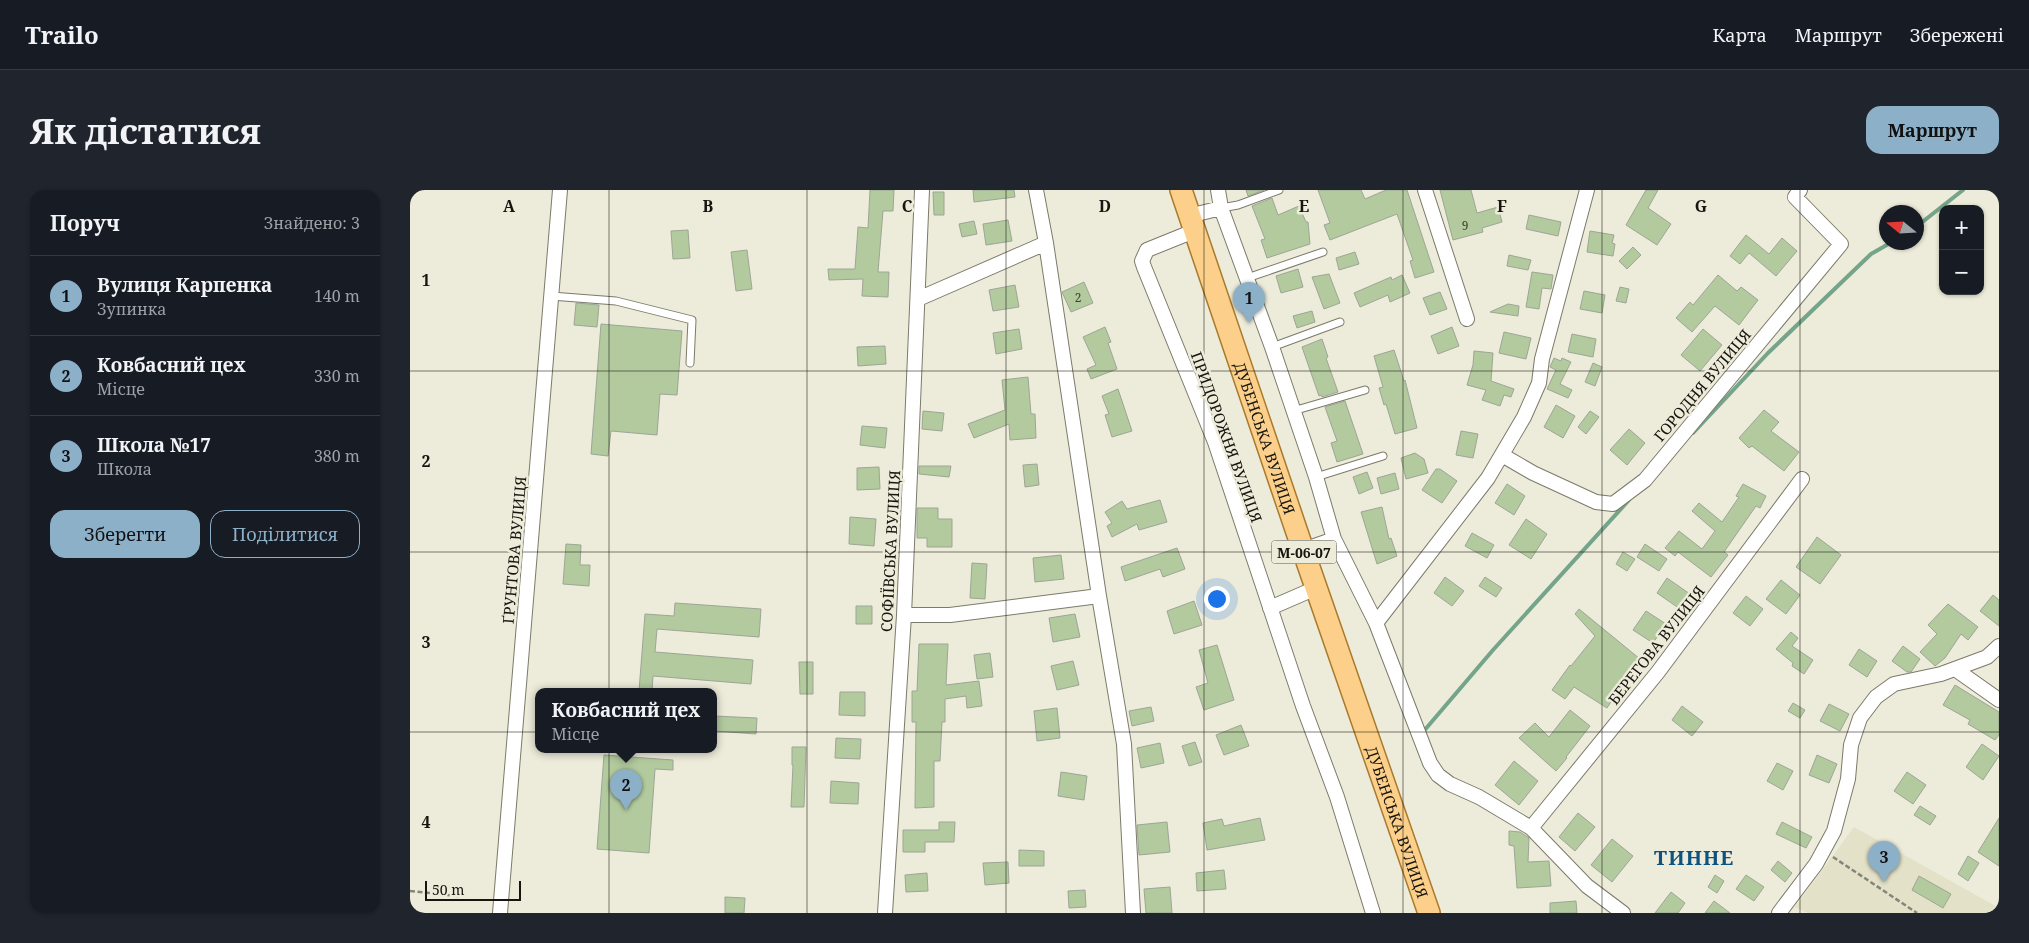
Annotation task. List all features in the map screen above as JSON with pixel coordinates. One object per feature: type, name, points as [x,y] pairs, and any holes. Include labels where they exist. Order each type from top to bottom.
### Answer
[{"type":"main road","name":"ДУБЕНСЬКА ВУЛИЦЯ","points":[[1180,190],[1429,913]]},
{"type":"street","name":"ҐРУНТОВА ВУЛИЦЯ","points":[[500,913],[560,190]]},
{"type":"street","name":"СОФІЇВСЬКА ВУЛИЦЯ","points":[[885,913],[904,615],[922,190]]},
{"type":"street","points":[[1036,190],[1046,243],[1099,596],[1124,744],[1134,913]]},
{"type":"street","points":[[1218,190],[1221,208],[1272,347],[1292,411],[1316,477],[1334,539],[1376,623],[1430,763],[1438,775],[1450,784],[1478,797],[1531,828],[1588,886],[1623,913]]},
{"type":"street","points":[[1425,190],[1468,319]]},
{"type":"street","points":[[1376,623],[1488,478],[1524,417],[1539,383],[1542,359],[1587,190]]},
{"type":"street","name":"ГОРОДНЯ ВУЛИЦЯ","points":[[1502,455],[1533,473],[1596,502],[1613,504],[1645,480],[1841,244],[1795,197],[1800,190]]},
{"type":"street","points":[[1191,224],[1221,208]]},
{"type":"street","name":"ПРИДОРОЖНЯ ВУЛИЦЯ","points":[[1191,224],[1147,250],[1143,257],[1144,267],[1215,442],[1303,706],[1337,797],[1373,913]]},
{"type":"street","points":[[918,299],[1046,243]]},
{"type":"street","name":"БЕРЕГОВА ВУЛИЦЯ","points":[[1531,828],[1658,672],[1802,479]]},
{"type":"street","points":[[1303,550],[1334,539]]},
{"type":"street","points":[[1270,608],[1316,588]]},
{"type":"street","points":[[904,615],[950,615],[1099,596]]},
{"type":"street","points":[[1780,913],[1816,864],[1834,831],[1848,779],[1851,745],[1860,718],[1876,697],[1894,684],[1915,681],[1956,669],[1987,657],[1999,646]]},
{"type":"street","points":[[1956,669],[1999,700]]},
{"type":"lane","points":[[1221,208],[1238,205],[1279,190]]},
{"type":"lane","points":[[1247,278],[1323,252]]},
{"type":"lane","points":[[551,296],[616,301],[692,320],[690,363]]},
{"type":"lane","points":[[1272,347],[1340,322]]},
{"type":"lane","points":[[1292,411],[1365,390]]},
{"type":"lane","points":[[1316,477],[1383,456]]},
{"type":"path","points":[[1823,850],[1917,913]]},
{"type":"path","points":[[410,891],[458,896]]},
{"type":"shaded area","points":[[1854,827],[1999,908],[1999,913],[1808,913],[1795,907]]},
{"type":"building","points":[[870,190],[894,190],[893,211],[883,211],[878,272],[889,272],[888,297],[862,296],[863,279],[829,280],[828,269],[855,269],[858,227],[868,228]]},
{"type":"building","points":[[973,190],[1014,190],[1015,197],[974,202]]},
{"type":"building","points":[[1246,190],[1264,190],[1248,196]]},
{"type":"building","points":[[1318,190],[1361,190],[1365,199],[1386,190],[1407,190],[1434,272],[1415,278],[1410,261],[1413,260],[1397,214],[1330,240],[1324,225],[1330,223]]},
{"type":"building","points":[[1440,190],[1471,190],[1477,213],[1498,207],[1502,222],[1482,228],[1483,232],[1453,240]]},
{"type":"building","points":[[1646,190],[1658,190],[1648,208],[1671,224],[1657,245],[1626,225]]},
{"type":"building","points":[[933,192],[944,192],[944,215],[934,215]]},
{"type":"building","points":[[1272,198],[1278,215],[1299,206],[1306,222],[1308,222],[1310,244],[1267,258],[1261,240],[1265,239],[1252,206]]},
{"type":"building","points":[[1529,215],[1561,222],[1558,236],[1526,229]]},
{"type":"building","points":[[1008,220],[1012,241],[986,245],[983,224]]},
{"type":"building","points":[[974,221],[977,234],[962,237],[959,224]]},
{"type":"building","points":[[688,230],[690,258],[673,259],[671,231]]},
{"type":"building","points":[[1590,231],[1614,235],[1612,243],[1615,244],[1613,256],[1587,252]]},
{"type":"building","points":[[1746,235],[1769,254],[1782,238],[1797,251],[1776,276],[1749,253],[1740,264],[1730,256]]},
{"type":"building","points":[[1633,247],[1641,255],[1627,269],[1619,261]]},
{"type":"building","points":[[747,250],[752,289],[736,291],[731,252]]},
{"type":"building","points":[[1355,252],[1359,264],[1339,270],[1336,258]]},
{"type":"building","points":[[1509,255],[1531,260],[1528,270],[1507,266]]},
{"type":"building","points":[[1298,269],[1303,287],[1281,293],[1276,276]]},
{"type":"building","points":[[1532,272],[1553,275],[1551,289],[1542,288],[1539,309],[1526,307]]},
{"type":"building","points":[[1329,274],[1340,303],[1324,309],[1312,277]]},
{"type":"building","points":[[1402,275],[1410,293],[1390,302],[1388,295],[1360,307],[1354,293],[1391,277],[1392,280]]},
{"type":"building","points":[[1718,275],[1737,291],[1741,287],[1758,300],[1739,325],[1715,306],[1692,332],[1676,318],[1690,302],[1693,305]]},
{"type":"building","points":[[1084,282],[1093,303],[1071,312],[1062,292]]},
{"type":"building","points":[[1015,285],[1019,307],[993,311],[989,290]]},
{"type":"building","points":[[1620,287],[1629,289],[1626,303],[1616,301]]},
{"type":"building","points":[[1584,291],[1605,295],[1602,313],[1580,309]]},
{"type":"building","points":[[1440,292],[1447,309],[1430,315],[1423,298]]},
{"type":"building","points":[[576,303],[599,305],[597,327],[574,325]]},
{"type":"building","points":[[1508,304],[1519,306],[1518,316],[1490,312]]},
{"type":"building","points":[[1312,311],[1315,322],[1297,328],[1293,316]]},
{"type":"building","points":[[601,324],[682,331],[677,395],[660,394],[657,435],[611,431],[608,456],[591,454]]},
{"type":"building","points":[[1105,327],[1111,342],[1108,343],[1117,369],[1091,379],[1087,369],[1096,365],[1083,337]]},
{"type":"building","points":[[1452,327],[1459,346],[1438,354],[1431,336]]},
{"type":"building","points":[[1019,329],[1022,349],[996,354],[993,333]]},
{"type":"building","points":[[1703,329],[1722,345],[1700,371],[1681,355]]},
{"type":"building","points":[[1504,332],[1531,338],[1526,359],[1499,353]]},
{"type":"building","points":[[1572,334],[1596,339],[1593,357],[1568,352]]},
{"type":"building","points":[[1322,339],[1328,357],[1326,358],[1338,392],[1322,397],[1321,395],[1319,396],[1302,347]]},
{"type":"building","points":[[885,346],[886,364],[858,366],[857,347]]},
{"type":"building","points":[[1394,350],[1405,380],[1417,428],[1395,434],[1379,388],[1383,387],[1374,356]]},
{"type":"building","points":[[1474,351],[1493,353],[1491,381],[1514,389],[1511,397],[1504,395],[1500,406],[1482,400],[1486,390],[1467,385],[1473,365]]},
{"type":"building","points":[[1554,358],[1561,361],[1562,358],[1571,362],[1560,384],[1572,390],[1568,398],[1547,389],[1556,370],[1550,367]]},
{"type":"building","points":[[1593,363],[1602,367],[1595,386],[1585,382]]},
{"type":"building","points":[[1028,377],[1031,414],[1035,414],[1036,438],[1010,440],[1009,424],[974,438],[968,424],[1005,410],[1002,380]]},
{"type":"building","points":[[1118,389],[1132,431],[1112,437],[1105,415],[1109,414],[1102,396]]},
{"type":"building","points":[[1345,401],[1363,454],[1337,462],[1331,443],[1337,441],[1325,407]]},
{"type":"building","points":[[1556,405],[1575,416],[1563,438],[1544,427]]},
{"type":"building","points":[[1764,410],[1779,422],[1771,431],[1799,452],[1784,471],[1752,446],[1749,448],[1739,438]]},
{"type":"building","points":[[923,411],[944,413],[942,431],[922,429]]},
{"type":"building","points":[[1590,411],[1599,417],[1586,434],[1578,427]]},
{"type":"building","points":[[862,426],[887,428],[885,448],[860,445]]},
{"type":"building","points":[[1629,429],[1645,443],[1627,465],[1610,450]]},
{"type":"building","points":[[1461,431],[1478,434],[1473,458],[1456,455]]},
{"type":"building","points":[[1415,453],[1424,459],[1428,473],[1406,479],[1401,458]]},
{"type":"building","points":[[1037,464],[1039,485],[1025,487],[1023,465]]},
{"type":"building","points":[[919,466],[951,466],[949,477],[919,474]]},
{"type":"building","points":[[879,467],[880,489],[857,490],[857,468]]},
{"type":"building","points":[[1436,469],[1440,469],[1457,481],[1442,503],[1422,490]]},
{"type":"building","points":[[1367,472],[1373,488],[1359,494],[1353,477]]},
{"type":"building","points":[[1395,473],[1399,489],[1381,494],[1377,478]]},
{"type":"building","points":[[1507,484],[1525,496],[1514,515],[1495,503]]},
{"type":"building","points":[[1743,484],[1766,496],[1760,508],[1756,506],[1724,552],[1728,555],[1711,577],[1678,552],[1675,556],[1665,548],[1679,531],[1702,549],[1715,531],[1692,511],[1699,503],[1722,522],[1739,497],[1736,496]]},
{"type":"building","points":[[1160,500],[1167,522],[1139,530],[1137,524],[1112,537],[1107,526],[1112,523],[1105,512],[1122,501],[1127,509]]},
{"type":"building","points":[[1382,507],[1389,539],[1391,538],[1397,556],[1377,564],[1361,512]]},
{"type":"building","points":[[917,508],[938,508],[938,519],[952,519],[952,547],[927,547],[927,538],[917,538]]},
{"type":"building","points":[[850,517],[876,519],[874,546],[849,544]]},
{"type":"building","points":[[1526,519],[1547,534],[1531,559],[1509,545]]},
{"type":"building","points":[[1472,533],[1494,545],[1487,558],[1465,546]]},
{"type":"building","points":[[1817,537],[1841,555],[1820,584],[1796,567]]},
{"type":"building","points":[[566,544],[581,545],[580,565],[590,565],[589,586],[563,584]]},
{"type":"building","points":[[1645,544],[1667,559],[1659,571],[1637,557]]},
{"type":"building","points":[[1177,548],[1185,569],[1163,577],[1160,569],[1125,581],[1121,567]]},
{"type":"building","points":[[1623,552],[1635,559],[1627,571],[1616,564]]},
{"type":"building","points":[[1061,555],[1064,579],[1035,582],[1033,558]]},
{"type":"building","points":[[972,563],[987,564],[985,599],[970,598]]},
{"type":"building","points":[[1445,577],[1464,591],[1452,606],[1434,593]]},
{"type":"building","points":[[1485,577],[1502,588],[1496,597],[1479,586]]},
{"type":"building","points":[[1667,578],[1690,594],[1680,609],[1657,593]]},
{"type":"building","points":[[1781,580],[1800,595],[1786,614],[1766,599]]},
{"type":"building","points":[[1993,595],[1999,600],[1999,626],[1980,611]]},
{"type":"building","points":[[1746,596],[1763,609],[1750,626],[1733,613]]},
{"type":"building","points":[[1194,601],[1202,625],[1174,634],[1167,611]]},
{"type":"building","points":[[675,603],[761,609],[759,637],[657,629],[655,652],[753,660],[751,684],[653,676],[652,688],[639,688],[645,614],[674,616]]},
{"type":"building","points":[[1948,604],[1978,627],[1968,640],[1961,634],[1945,658],[1935,666],[1920,652],[1937,634],[1928,625]]},
{"type":"building","points":[[856,606],[872,606],[872,624],[856,624]]},
{"type":"building","points":[[1579,609],[1640,659],[1615,690],[1618,691],[1607,708],[1574,687],[1565,699],[1552,690],[1595,636],[1575,614]]},
{"type":"building","points":[[1646,611],[1666,624],[1653,643],[1633,630]]},
{"type":"building","points":[[1075,614],[1080,637],[1053,642],[1049,618]]},
{"type":"building","points":[[1791,632],[1798,638],[1792,646],[1813,660],[1804,674],[1792,666],[1793,663],[1776,649]]},
{"type":"building","points":[[919,644],[948,644],[946,685],[979,681],[982,706],[967,708],[966,696],[945,699],[945,722],[942,722],[940,761],[934,761],[934,807],[915,808],[916,722],[912,722],[912,691],[917,691]]},
{"type":"building","points":[[1217,645],[1234,700],[1204,710],[1196,687],[1208,683],[1199,650]]},
{"type":"building","points":[[1903,646],[1920,659],[1911,672],[1907,672],[1892,661]]},
{"type":"building","points":[[1859,649],[1877,661],[1867,677],[1849,665]]},
{"type":"building","points":[[990,653],[993,677],[977,679],[974,655]]},
{"type":"building","points":[[1073,661],[1079,685],[1057,690],[1051,666]]},
{"type":"building","points":[[799,662],[813,662],[813,694],[800,694]]},
{"type":"building","points":[[1955,685],[1999,712],[1999,735],[1995,740],[1968,724],[1970,720],[1943,705]]},
{"type":"building","points":[[840,692],[865,692],[865,716],[839,715]]},
{"type":"building","points":[[1793,703],[1805,710],[1800,718],[1788,711]]},
{"type":"building","points":[[1829,704],[1849,714],[1840,731],[1820,721]]},
{"type":"building","points":[[1682,706],[1703,722],[1692,736],[1672,720]]},
{"type":"building","points":[[1151,707],[1154,721],[1132,726],[1129,711]]},
{"type":"building","points":[[1057,708],[1060,738],[1037,741],[1034,711]]},
{"type":"building","points":[[1570,710],[1590,726],[1556,771],[1519,738],[1535,723],[1549,737]]},
{"type":"building","points":[[717,716],[757,718],[756,734],[717,731]]},
{"type":"building","points":[[1241,725],[1249,746],[1224,755],[1216,735]]},
{"type":"building","points":[[836,738],[861,739],[860,759],[835,758]]},
{"type":"building","points":[[1195,742],[1202,762],[1189,766],[1182,746]]},
{"type":"building","points":[[1160,743],[1164,763],[1141,768],[1137,748]]},
{"type":"building","points":[[1982,744],[1999,756],[1983,780],[1966,767]]},
{"type":"building","points":[[792,747],[806,747],[804,807],[791,807]]},
{"type":"building","points":[[604,755],[673,760],[673,770],[655,769],[649,853],[597,849]]},
{"type":"building","points":[[1817,755],[1837,764],[1829,783],[1809,775]]},
{"type":"building","points":[[1514,761],[1538,781],[1519,805],[1495,785]]},
{"type":"building","points":[[1777,763],[1793,771],[1783,790],[1767,781]]},
{"type":"building","points":[[1061,772],[1087,776],[1084,800],[1058,796]]},
{"type":"building","points":[[1907,772],[1926,785],[1913,804],[1894,791]]},
{"type":"building","points":[[831,781],[859,783],[858,804],[830,803]]},
{"type":"building","points":[[1920,806],[1936,816],[1930,825],[1914,815]]},
{"type":"building","points":[[1578,813],[1595,827],[1575,851],[1559,837]]},
{"type":"building","points":[[1260,818],[1265,840],[1207,850],[1203,823],[1222,819],[1224,826]]},
{"type":"building","points":[[1999,818],[1999,866],[1978,852]]},
{"type":"building","points":[[939,822],[955,822],[954,842],[925,842],[925,852],[903,852],[903,830],[939,830]]},
{"type":"building","points":[[1167,822],[1170,852],[1139,855],[1137,825]]},
{"type":"building","points":[[1782,822],[1812,837],[1806,848],[1776,834]]},
{"type":"building","points":[[1509,831],[1520,832],[1529,838],[1528,862],[1549,861],[1551,886],[1517,888],[1514,846],[1509,845]]},
{"type":"building","points":[[1612,839],[1633,856],[1612,882],[1591,865]]},
{"type":"building","points":[[1019,850],[1044,851],[1044,866],[1019,866]]},
{"type":"building","points":[[1968,856],[1979,863],[1968,881],[1958,874]]},
{"type":"building","points":[[1778,861],[1792,873],[1785,882],[1771,870]]},
{"type":"building","points":[[1008,862],[1009,883],[985,885],[983,863]]},
{"type":"building","points":[[1224,870],[1226,889],[1197,891],[1196,873]]},
{"type":"building","points":[[927,873],[928,891],[906,892],[905,875]]},
{"type":"building","points":[[1715,875],[1724,881],[1717,893],[1708,887]]},
{"type":"building","points":[[1746,875],[1764,887],[1754,901],[1736,889]]},
{"type":"building","points":[[1919,876],[1951,894],[1943,908],[1912,890]]},
{"type":"building","points":[[1170,887],[1172,913],[1146,913],[1144,889]]},
{"type":"building","points":[[1085,890],[1086,907],[1069,908],[1068,891]]},
{"type":"building","points":[[1671,892],[1685,903],[1678,913],[1655,913]]},
{"type":"building","points":[[725,897],[745,898],[744,913],[725,913]]},
{"type":"building","points":[[1576,901],[1577,913],[1550,913],[1550,903]]},
{"type":"building","points":[[1714,901],[1730,913],[1705,913]]},
{"type":"waterway","points":[[1924,221],[1963,190]]},
{"type":"waterway","points":[[1693,433],[1768,353],[1871,254],[1879,249]]},
{"type":"waterway","points":[[1423,732],[1493,650],[1629,500]]},
{"type":"place","name":"Вулиця Карпенка","points":[[1249,323]]},
{"type":"place","name":"Ковбасний цех","points":[[626,810]]},
{"type":"place","name":"Школа №17","points":[[1884,882]]},
{"type":"district","name":"ТИННЕ","points":[[1694,857]]}]
